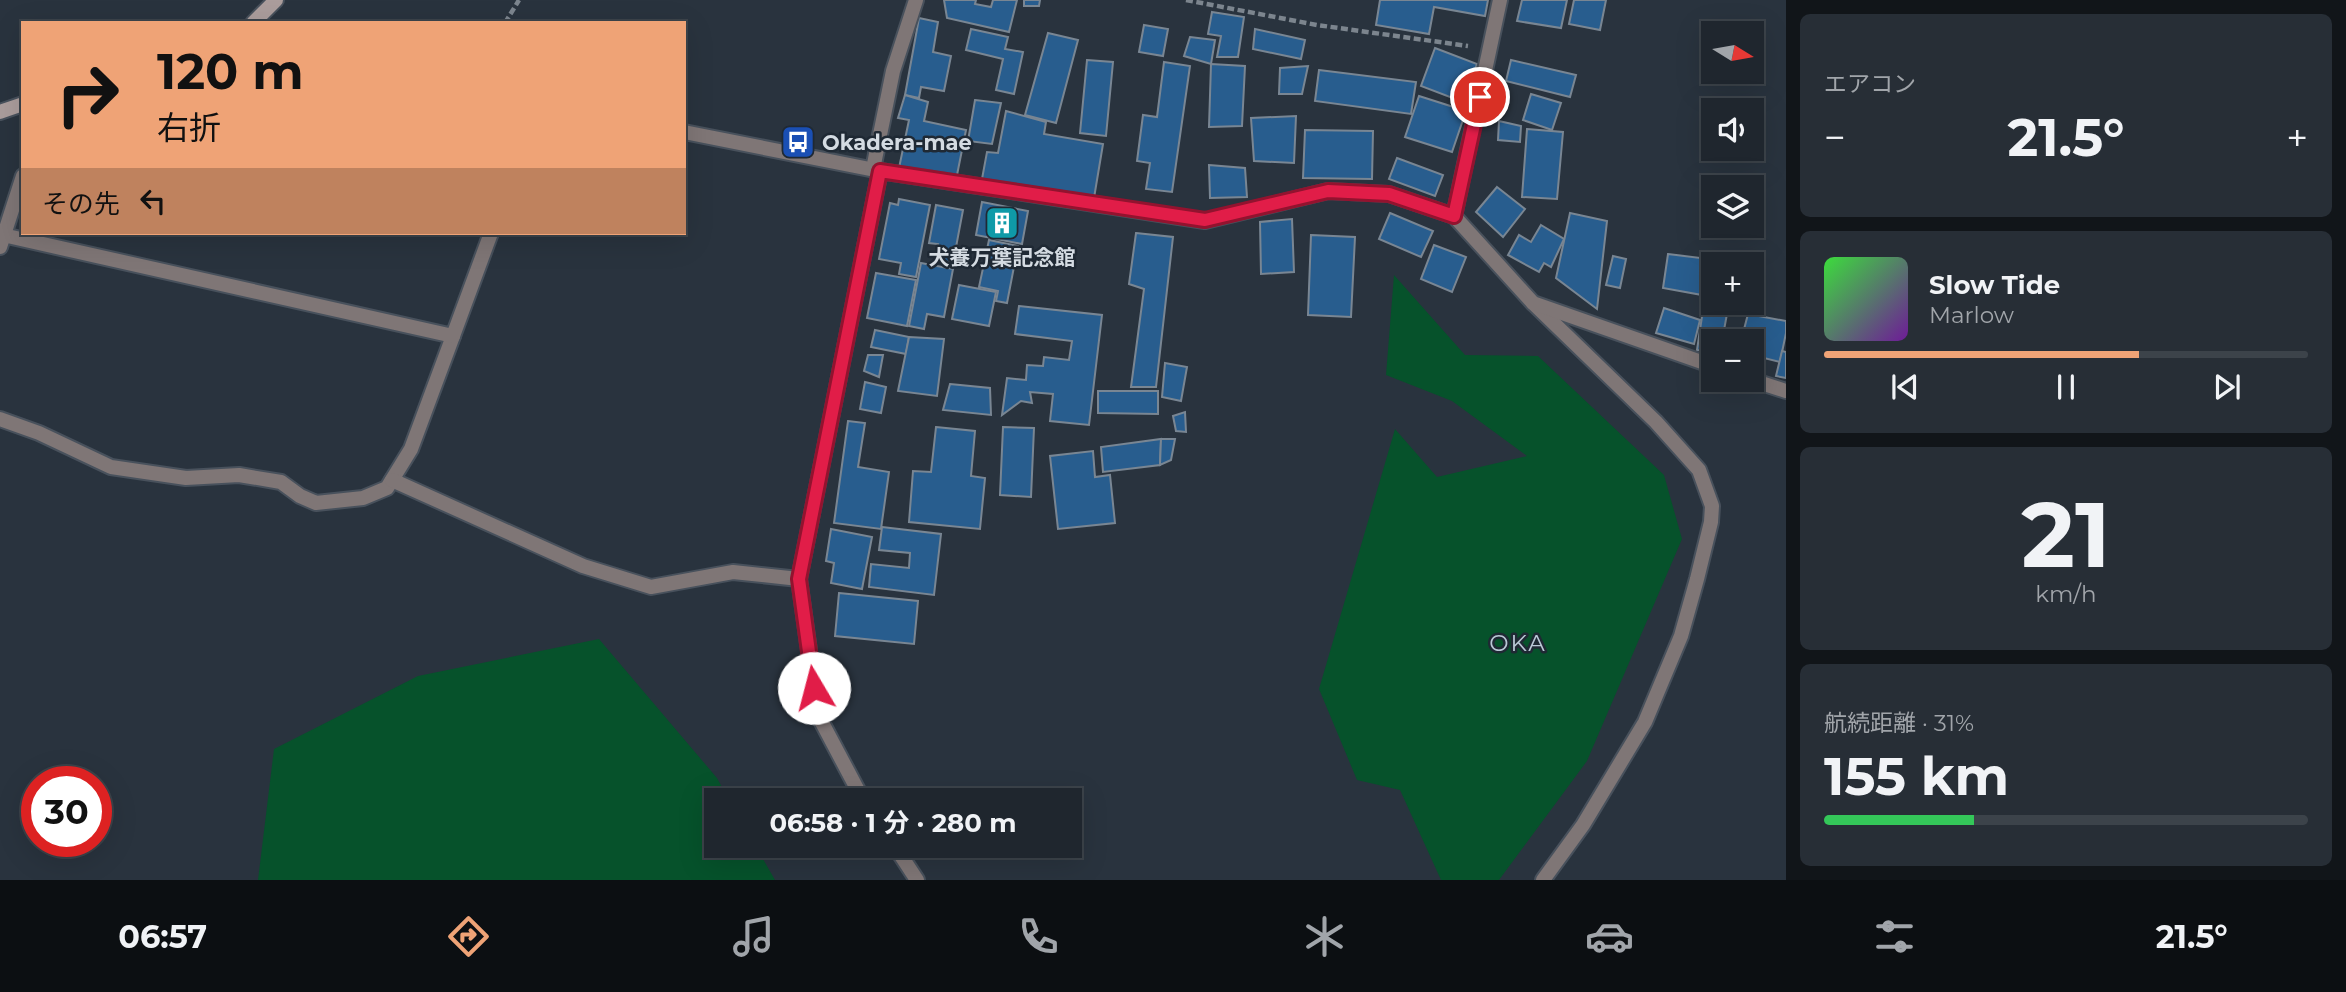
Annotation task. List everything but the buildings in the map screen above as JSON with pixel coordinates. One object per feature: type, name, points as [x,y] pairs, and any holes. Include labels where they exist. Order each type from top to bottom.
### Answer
[{"type":"main road","points":[[255,21],[276,0]]},
{"type":"main road","points":[[0,112],[21,105]]},
{"type":"street","points":[[857,788],[818,715],[799,579],[877,170],[893,71],[916,0]]},
{"type":"street","points":[[1454,216],[1500,0]]},
{"type":"street","points":[[686,132],[877,170],[1205,220],[1328,191],[1389,194],[1454,216],[1533,303],[1656,422],[1699,470],[1712,506],[1698,579],[1681,636],[1646,722],[1583,825],[1544,880]]},
{"type":"street","points":[[21,182],[2,241],[453,336]]},
{"type":"street","points":[[0,419],[39,433],[111,467],[186,478],[239,475],[260,478],[281,482],[300,496],[316,503],[363,498],[387,488],[411,449],[490,235]]},
{"type":"street","points":[[1533,303],[1701,362]]},
{"type":"street","points":[[1764,384],[1786,391]]},
{"type":"street","points":[[392,480],[583,566],[651,587],[733,572],[799,579]]},
{"type":"street","points":[[903,858],[917,880]]},
{"type":"path","points":[[506,21],[519,0]]},
{"type":"path","points":[[1186,0],[1317,26],[1490,50]]},
{"type":"green space","points":[[1394,275],[1465,355],[1538,356],[1664,475],[1682,539],[1587,761],[1499,880],[1441,880],[1400,790],[1357,780],[1319,689],[1395,429],[1437,477],[1527,456],[1452,401],[1386,375]]},
{"type":"green space","points":[[599,639],[717,778],[722,788],[704,788],[704,858],[762,858],[775,880],[258,880],[274,749],[418,676]]},
{"type":"place","name":"Okadera-mae","points":[[798,142]]},
{"type":"place","name":"犬養万葉記念館","points":[[1002,223]]},
{"type":"district","name":"OKA","points":[[1518,643]]},
{"type":"route","points":[[814,688],[799,579],[880,171],[1205,220],[1328,191],[1389,194],[1454,216],[1480,97]]}]
